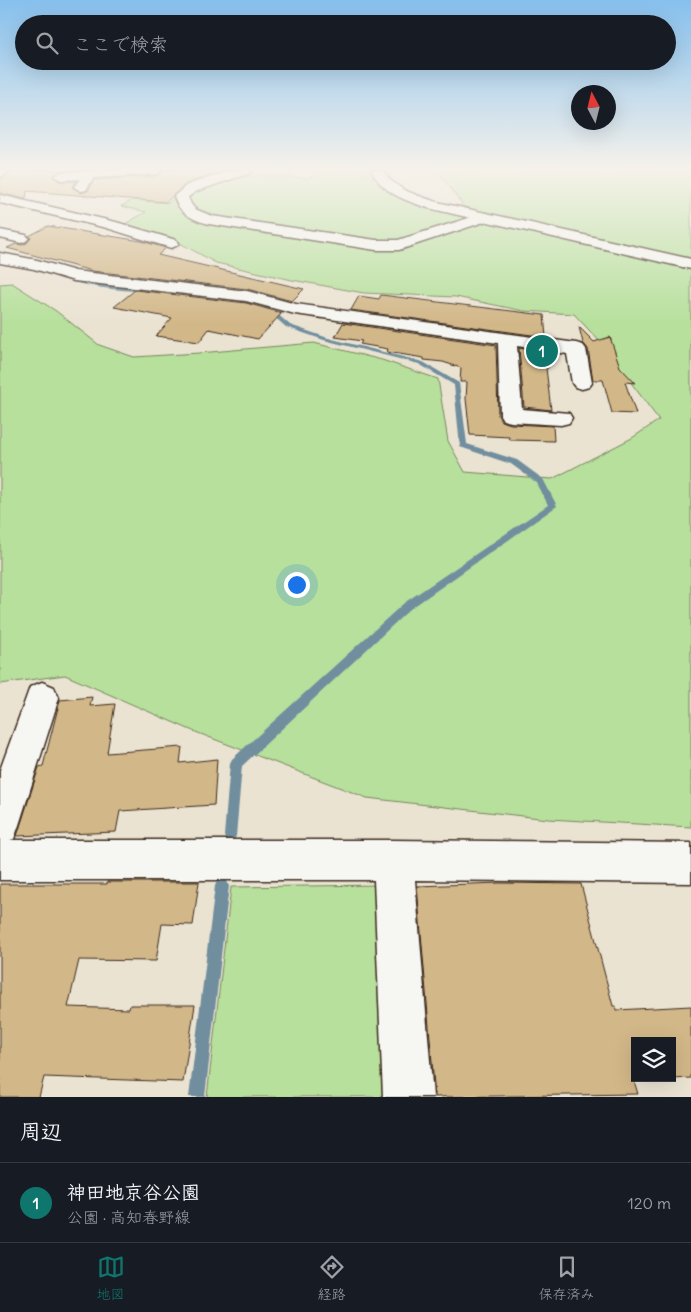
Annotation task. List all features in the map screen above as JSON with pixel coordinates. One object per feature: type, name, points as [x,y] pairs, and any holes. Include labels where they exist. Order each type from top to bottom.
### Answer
[{"type":"street","points":[[95,221],[171,243]]},
{"type":"street","points":[[217,221],[376,245],[399,245],[472,221]]},
{"type":"street","points":[[503,221],[691,264]]},
{"type":"street","points":[[0,234],[21,238]]},
{"type":"street","points":[[0,258],[37,265],[74,276],[247,296],[295,309],[576,349],[582,383]]},
{"type":"street","points":[[507,339],[511,415],[561,418]]},
{"type":"street","points":[[0,825],[42,698]]},
{"type":"street","points":[[0,860],[393,860],[691,863]]},
{"type":"street","points":[[393,860],[408,1097]]},
{"type":"green space","points":[[130,221],[691,221],[691,827],[548,819],[367,798],[193,731],[65,675],[0,684],[0,284],[12,283],[56,311],[99,345],[134,357],[314,343],[382,360],[438,379],[448,441],[465,472],[552,479],[632,438],[659,420],[602,344],[574,314],[524,311],[456,297],[364,293],[292,280],[216,263],[169,237],[125,224]]},
{"type":"green space","points":[[381,885],[386,1097],[207,1097],[231,887]]},
{"type":"building","points":[[48,226],[141,241],[166,248],[158,255],[304,289],[292,301],[247,289],[92,271],[7,248],[16,244],[22,245],[27,243],[31,238],[29,236]]},
{"type":"building","points":[[135,290],[246,303],[282,313],[258,339],[209,329],[199,342],[156,336],[172,318],[114,307]]},
{"type":"building","points":[[381,295],[544,315],[546,337],[351,310],[359,296],[379,299]]},
{"type":"building","points":[[343,323],[496,345],[498,415],[501,421],[511,424],[553,426],[554,441],[510,440],[509,437],[470,435],[466,399],[467,382],[460,382],[461,368],[443,362],[387,352],[388,349],[360,344],[362,341],[335,337]]},
{"type":"building","points":[[579,327],[594,342],[610,337],[620,367],[635,383],[625,382],[636,414],[612,413],[603,380],[593,380],[588,349],[583,343]]},
{"type":"building","points":[[519,348],[547,353],[548,368],[546,368],[551,410],[524,407]]},
{"type":"building","points":[[92,697],[90,706],[115,704],[107,753],[182,747],[180,763],[217,759],[214,805],[120,811],[116,832],[17,836],[39,767],[43,766],[60,700]]},
{"type":"building","points":[[107,882],[199,882],[193,925],[162,924],[156,961],[79,960],[68,1007],[129,1009],[130,1005],[195,1005],[183,1082],[44,1077],[39,1097],[0,1097],[0,884],[107,884]]},
{"type":"building","points":[[499,883],[581,884],[613,1006],[616,1006],[617,1010],[691,1006],[691,1078],[676,1079],[676,1037],[631,1037],[631,1082],[634,1082],[638,1094],[435,1097],[417,886]]},
{"type":"waterway","points":[[49,273],[71,281],[118,289],[154,290]]},
{"type":"waterway","points":[[221,297],[265,306],[288,326],[326,339],[421,363],[457,384],[463,445],[514,462],[540,481],[553,506],[407,606],[236,763],[230,836]]},
{"type":"waterway","points":[[197,1097],[222,886]]},
{"type":"place","name":"神田地京谷公園","points":[[542,351]]}]
